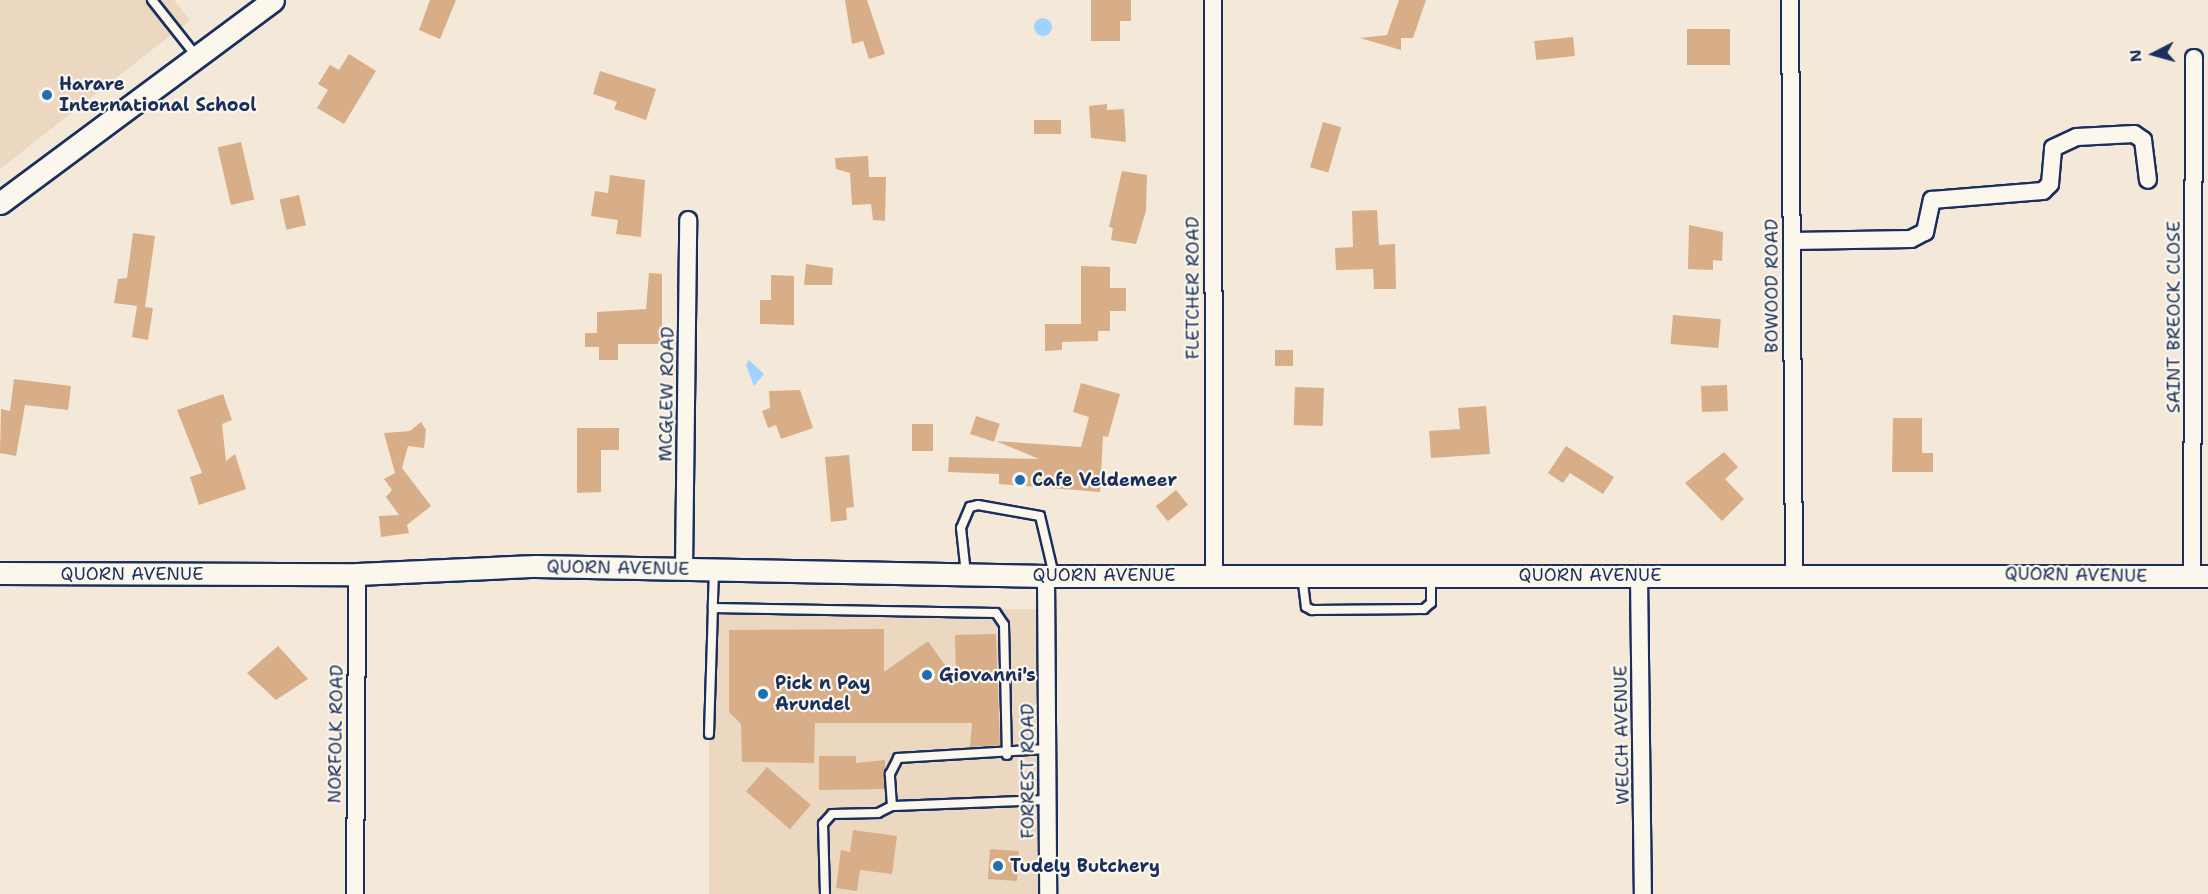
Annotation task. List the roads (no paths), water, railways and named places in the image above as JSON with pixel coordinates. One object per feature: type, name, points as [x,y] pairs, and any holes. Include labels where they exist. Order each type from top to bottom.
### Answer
[{"type":"street","points":[[0,203],[273,0]]},
{"type":"street","name":"FLETCHER ROAD","points":[[1213,0],[1214,575]]},
{"type":"street","name":"BOWOOD ROAD","points":[[1790,0],[1794,572]]},
{"type":"street","name":"SAINT BREOCK CLOSE","points":[[2194,58],[2200,576]]},
{"type":"street","points":[[1791,241],[1911,238],[1925,232],[1932,200],[2043,191],[2050,184],[2053,148],[2076,137],[2134,134],[2143,140],[2148,180]]},
{"type":"street","name":"MCGLEW ROAD","points":[[684,569],[688,220]]},
{"type":"street","name":"QUORN AVENUE","points":[[0,573],[357,574],[536,566],[1050,576],[1639,576],[1794,572],[2200,576]]},
{"type":"street","name":"NORFOLK ROAD","points":[[355,894],[357,574]]},
{"type":"street","name":"FORREST ROAD","points":[[1048,894],[1047,749],[1050,576]]},
{"type":"street","name":"WELCH AVENUE","points":[[1639,576],[1643,894]]},
{"type":"lane","points":[[152,0],[197,57]]},
{"type":"lane","points":[[966,574],[961,528],[970,507],[978,505],[1040,516],[1050,576]]},
{"type":"lane","points":[[709,734],[714,571]]},
{"type":"lane","points":[[1302,576],[1306,607],[1312,610],[1424,609],[1431,603],[1431,576]]},
{"type":"lane","points":[[713,608],[996,613],[1004,625],[1007,755]]},
{"type":"lane","points":[[892,806],[890,774],[898,758],[1007,755],[1047,749]]},
{"type":"lane","points":[[825,894],[826,818],[878,813],[892,806],[1048,800]]},
{"type":"water","points":[[1039,18],[1047,18],[1052,23],[1050,34],[1039,36],[1034,31],[1034,23]]},
{"type":"water","points":[[749,360],[764,374],[754,386],[746,365]]},
{"type":"place","name":"Harare International School","points":[[47,95]]},
{"type":"place","name":"Cafe Veldemeer","points":[[1020,480]]},
{"type":"place","name":"Giovanni's","points":[[927,675]]},
{"type":"place","name":"Pick n Pay Arundel","points":[[763,694]]},
{"type":"place","name":"Tudely Butchery","points":[[998,866]]}]
